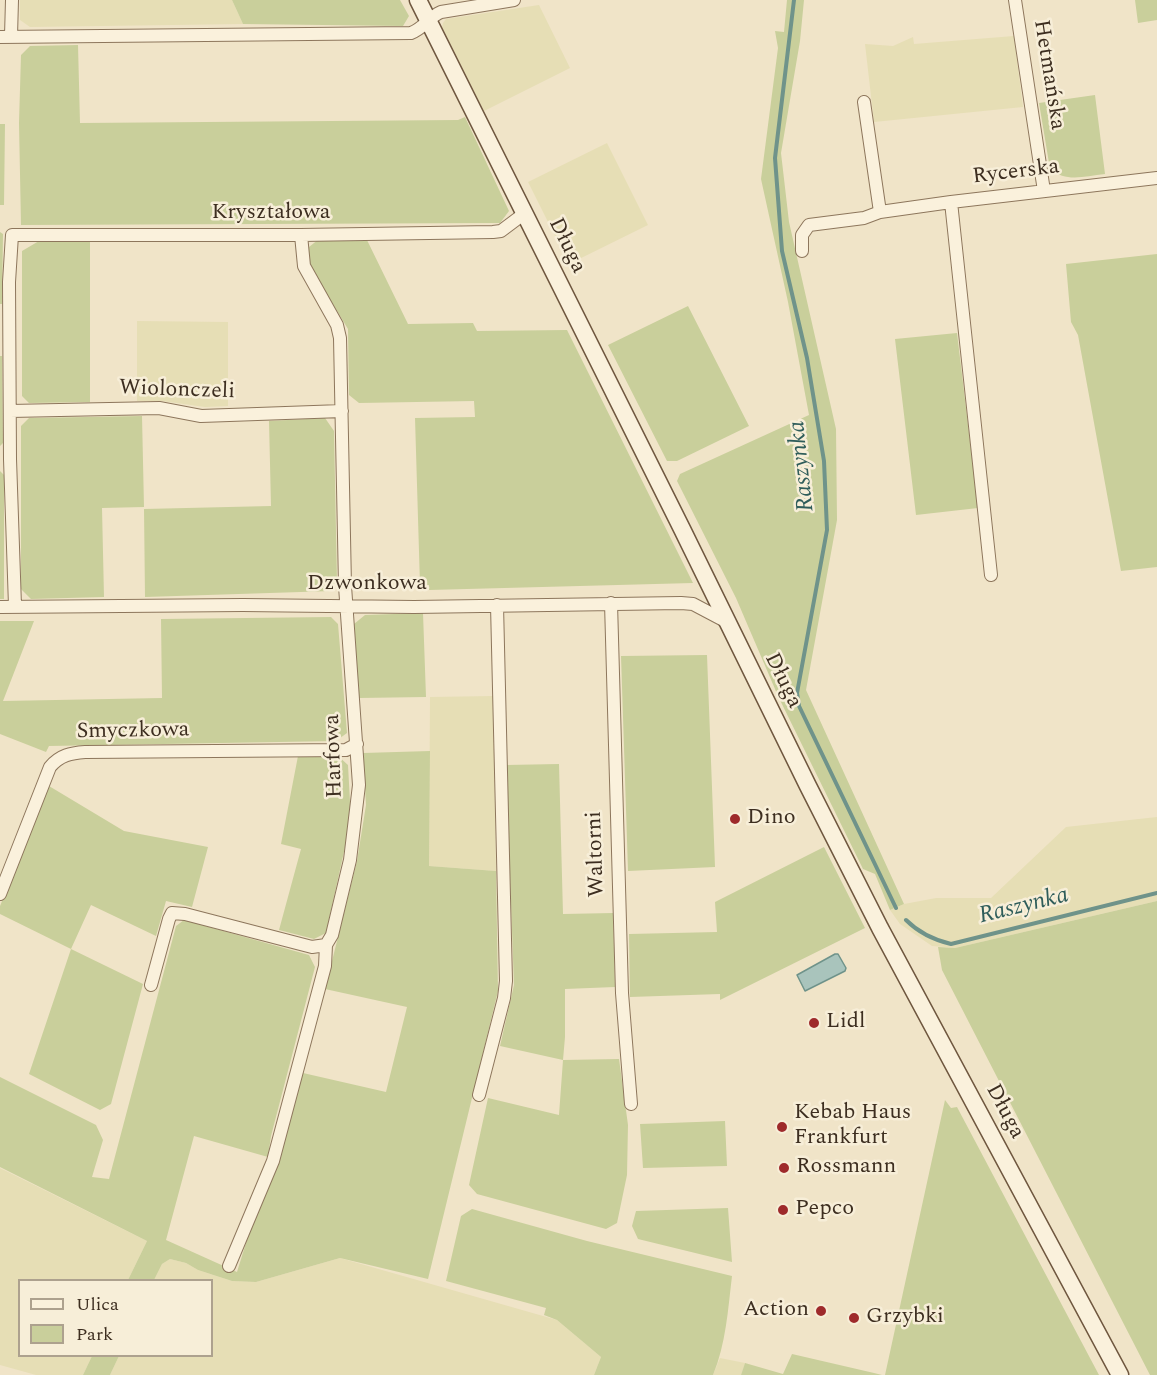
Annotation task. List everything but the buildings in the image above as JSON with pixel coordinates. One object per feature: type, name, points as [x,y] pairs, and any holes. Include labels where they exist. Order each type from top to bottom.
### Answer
[{"type":"street","points":[[12,0],[6,37],[409,33],[418,30],[442,11],[514,0]]},
{"type":"street","name":"Długa","points":[[418,0],[729,623],[803,778],[880,928],[1120,1375]]},
{"type":"street","name":"Hetmańska","points":[[1015,0],[1044,191]]},
{"type":"street","points":[[864,102],[880,212]]},
{"type":"street","name":"Rycerska","points":[[802,251],[802,235],[804,229],[809,225],[864,218],[880,212],[951,202],[1157,178]]},
{"type":"street","points":[[951,202],[991,575]]},
{"type":"street","name":"Kryształowa","points":[[10,411],[9,282],[12,235],[494,232],[505,228],[525,213]]},
{"type":"street","name":"Harfowa","points":[[229,1266],[273,1161],[325,966],[326,945],[332,935],[350,860],[360,785],[347,606],[339,330],[307,275],[302,260],[301,235]]},
{"type":"street","name":"Wiolonczeli","points":[[10,411],[159,408],[201,416],[342,411]]},
{"type":"street","points":[[10,411],[5,459],[15,606]]},
{"type":"street","name":"Waltorni","points":[[611,603],[622,993],[631,1104]]},
{"type":"street","name":"Dzwonkowa","points":[[0,607],[693,604],[729,623]]},
{"type":"street","points":[[479,1095],[504,998],[506,981],[497,605]]},
{"type":"street","name":"Smyczkowa","points":[[0,894],[50,767],[65,755],[85,752],[346,750],[357,744]]},
{"type":"street","points":[[151,985],[168,919],[172,913],[185,914],[312,947],[326,945]]},
{"type":"shaded area","points":[[20,0],[232,0],[243,24],[30,27],[20,20]]},
{"type":"shaded area","points":[[539,5],[570,68],[484,111],[442,27],[443,23],[446,19]]},
{"type":"shaded area","points":[[1014,36],[1023,107],[874,122],[865,44],[893,46],[913,37],[914,44]]},
{"type":"shaded area","points":[[607,143],[648,225],[569,264],[528,182]]},
{"type":"shaded area","points":[[137,321],[228,322],[228,406],[205,407],[162,401],[137,401]]},
{"type":"shaded area","points":[[493,696],[496,871],[429,866],[430,697]]},
{"type":"shaded area","points":[[1157,817],[1157,901],[955,948],[932,946],[900,924],[890,910],[904,904],[936,898],[991,898],[1066,827]]},
{"type":"shaded area","points":[[0,1168],[147,1241],[128,1279],[18,1279],[18,1357],[92,1357],[83,1375],[36,1375],[0,1365]]},
{"type":"shaded area","points":[[340,1258],[557,1320],[601,1357],[594,1375],[110,1375],[119,1357],[213,1357],[213,1279],[154,1279],[162,1264],[170,1259],[232,1281],[256,1282]]},
{"type":"shaded area","points":[[720,1358],[745,1363],[741,1375],[713,1375]]},
{"type":"green space","points":[[232,0],[400,0],[409,16],[403,26],[243,24]]},
{"type":"green space","points":[[787,0],[804,0],[800,41],[781,153],[789,222],[836,429],[837,520],[806,690],[904,904],[890,910],[875,874],[863,869],[778,696],[736,598],[677,481],[680,474],[809,415],[788,302],[761,179],[778,48],[775,31],[784,32]]},
{"type":"green space","points":[[1135,0],[1157,0],[1157,20],[1138,23]]},
{"type":"green space","points":[[78,45],[80,123],[458,120],[465,117],[509,211],[500,223],[21,225],[19,123],[21,55],[30,46]]},
{"type":"green space","points":[[1095,95],[1105,174],[1076,178],[1056,173],[1050,169],[1039,103]]},
{"type":"green space","points":[[0,124],[5,124],[4,205],[0,205]]},
{"type":"green space","points":[[0,232],[3,234],[2,304],[0,304]]},
{"type":"green space","points":[[366,238],[408,324],[473,323],[477,331],[567,330],[693,583],[429,590],[429,585],[420,585],[415,418],[475,417],[474,401],[359,403],[349,395],[348,329],[309,265],[309,247],[319,239]]},
{"type":"green space","points":[[39,241],[90,241],[90,402],[29,403],[22,396],[22,251]]},
{"type":"green space","points":[[1157,254],[1157,567],[1121,571],[1078,335],[1071,322],[1066,264]]},
{"type":"green space","points":[[688,306],[749,426],[677,461],[667,461],[608,345]]},
{"type":"green space","points":[[957,333],[978,508],[916,515],[895,339]]},
{"type":"green space","points":[[0,356],[2,356],[3,443],[0,446]]},
{"type":"green space","points":[[142,416],[144,507],[102,508],[104,597],[31,599],[21,589],[21,426],[29,418]]},
{"type":"green space","points":[[325,418],[334,431],[337,581],[332,591],[145,597],[144,509],[271,506],[269,421]]},
{"type":"green space","points":[[0,471],[4,475],[4,599],[0,599]]},
{"type":"green space","points":[[423,613],[426,697],[359,698],[354,624],[365,615]]},
{"type":"green space","points":[[331,617],[338,624],[347,733],[336,741],[49,746],[46,752],[0,734],[0,621],[34,621],[3,701],[162,698],[161,619]]},
{"type":"green space","points":[[707,655],[715,867],[628,871],[621,656]]},
{"type":"green space","points":[[430,751],[429,866],[496,871],[498,991],[428,1279],[340,1258],[256,1282],[232,1281],[170,1259],[162,1264],[154,1279],[128,1279],[147,1241],[0,1167],[0,1077],[96,1125],[103,1140],[92,1177],[109,1179],[176,926],[184,920],[309,955],[315,967],[271,1136],[268,1157],[194,1136],[166,1240],[237,1272],[250,1230],[280,1156],[303,1073],[386,1092],[407,1007],[325,989],[357,861],[366,805],[363,753]]},
{"type":"green space","points":[[337,755],[348,765],[351,820],[326,933],[314,939],[279,930],[301,849],[281,844],[298,756]]},
{"type":"green space","points":[[559,764],[563,914],[613,913],[615,987],[565,989],[563,1060],[500,1046],[514,985],[506,765]]},
{"type":"green space","points":[[49,786],[124,831],[208,847],[192,907],[166,901],[156,936],[91,905],[71,949],[0,914],[0,906]]},
{"type":"green space","points":[[824,847],[865,928],[720,1000],[720,994],[630,997],[629,934],[717,932],[715,902]]},
{"type":"green space","points":[[1157,901],[1157,1375],[1150,1375],[942,970],[938,947],[955,948]]},
{"type":"green space","points":[[71,949],[143,984],[111,1104],[100,1110],[29,1074]]},
{"type":"green space","points":[[619,1059],[628,1125],[627,1175],[617,1223],[606,1229],[477,1194],[469,1185],[488,1098],[559,1115],[563,1060]]},
{"type":"green space","points":[[945,1100],[951,1108],[957,1107],[1099,1375],[885,1375]]},
{"type":"green space","points":[[725,1121],[727,1166],[643,1168],[640,1124]]},
{"type":"green space","points":[[728,1208],[732,1262],[638,1239],[632,1226],[636,1211]]},
{"type":"green space","points":[[472,1209],[587,1241],[732,1276],[724,1339],[713,1375],[594,1375],[601,1357],[557,1320],[544,1315],[546,1308],[446,1281],[461,1216]]},
{"type":"green space","points":[[792,1354],[882,1375],[741,1375],[745,1363],[783,1374]]},
{"type":"green space","points":[[92,1357],[119,1357],[110,1375],[83,1375]]},
{"type":"water","points":[[838,954],[846,968],[845,971],[805,991],[797,975]]},
{"type":"waterway","name":"Raszynka","points":[[794,0],[775,158],[782,251],[807,358],[824,461],[827,530],[797,693],[799,706],[896,908]]},
{"type":"waterway","name":"Raszynka","points":[[906,920],[927,935],[951,944],[1157,893]]},
{"type":"place","name":"Dino","points":[[735,819]]},
{"type":"place","name":"Lidl","points":[[814,1023]]},
{"type":"place","name":"Kebab Haus Frankfurt","points":[[782,1127]]},
{"type":"place","name":"Rossmann","points":[[784,1168]]},
{"type":"place","name":"Pepco","points":[[783,1210]]},
{"type":"place","name":"Action","points":[[821,1311]]},
{"type":"place","name":"Grzybki","points":[[854,1318]]}]
